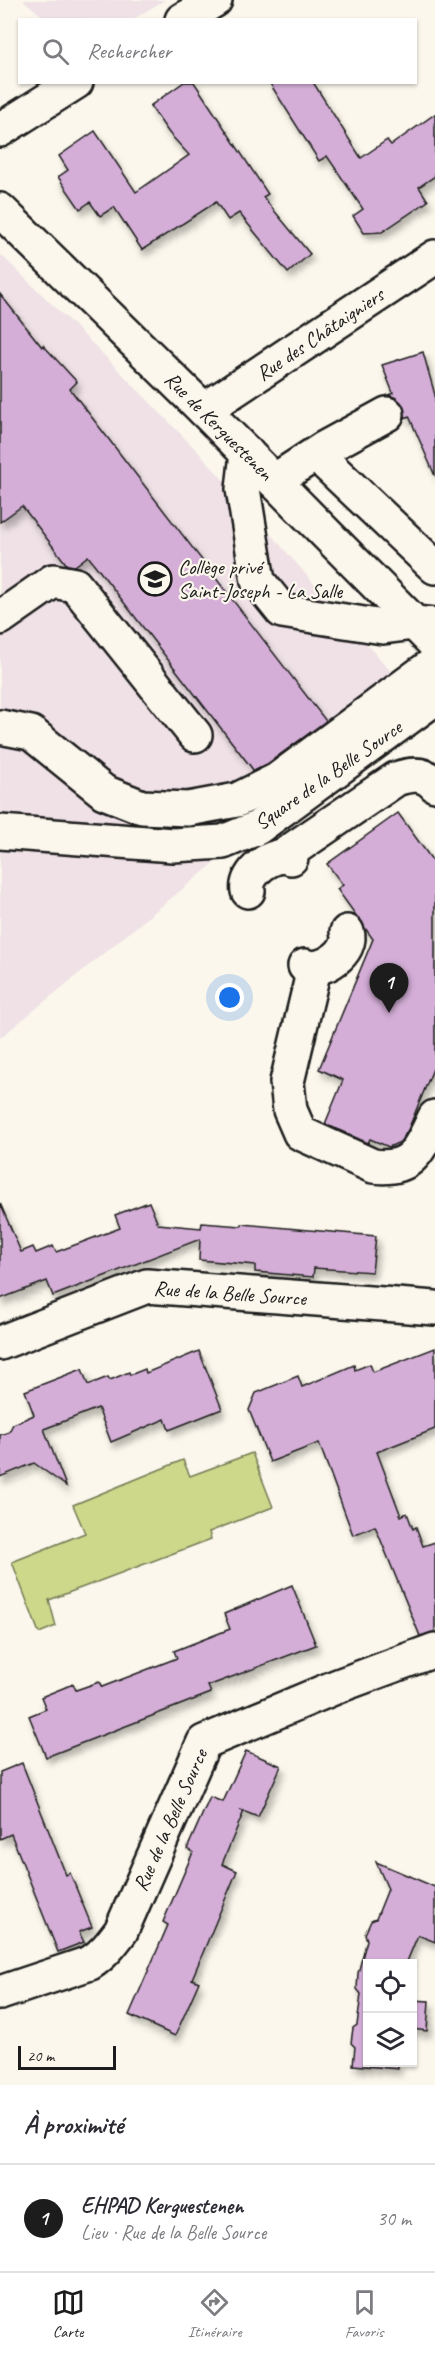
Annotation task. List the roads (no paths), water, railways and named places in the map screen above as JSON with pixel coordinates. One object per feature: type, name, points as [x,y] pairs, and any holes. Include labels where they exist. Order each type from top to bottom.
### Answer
[{"type":"street","points":[[185,18],[215,0]]},
{"type":"street","points":[[0,130],[73,84]]},
{"type":"street","name":"Rue de Kerguestenen","points":[[0,210],[428,631]]},
{"type":"street","name":"Rue des Châtaigniers","points":[[204,410],[435,257]]},
{"type":"street","points":[[274,481],[316,454],[387,414]]},
{"type":"street","points":[[247,453],[243,489],[258,582],[282,611],[383,627],[428,631]]},
{"type":"street","points":[[316,454],[435,567]]},
{"type":"street","points":[[0,618],[53,581],[75,585],[195,735]]},
{"type":"street","points":[[0,727],[32,733],[105,792],[142,807],[188,809],[237,800],[277,780],[435,663]]},
{"type":"street","name":"Square de la Belle Source","points":[[0,832],[173,845],[223,842],[257,828],[435,698]]},
{"type":"street","points":[[248,891],[247,882],[252,874],[274,857],[287,857],[396,779],[415,774],[431,780],[435,785]]},
{"type":"street","points":[[347,932],[349,941],[345,950],[322,967],[309,967],[287,1082],[290,1110],[300,1133],[373,1166],[386,1167],[408,1162],[417,1155],[435,1117]]},
{"type":"street","name":"Rue de la Belle Source","points":[[0,1343],[147,1286],[435,1308]]},
{"type":"street","name":"Rue de la Belle Source","points":[[0,1993],[90,1963],[112,1943],[121,1931],[204,1742],[338,1686],[435,1650]]},
{"type":"place","name":"Collège privé Saint-Joseph - La Salle","points":[[155,579]]},
{"type":"place","name":"EHPAD Kerguestenen","points":[[389,1013]]}]
